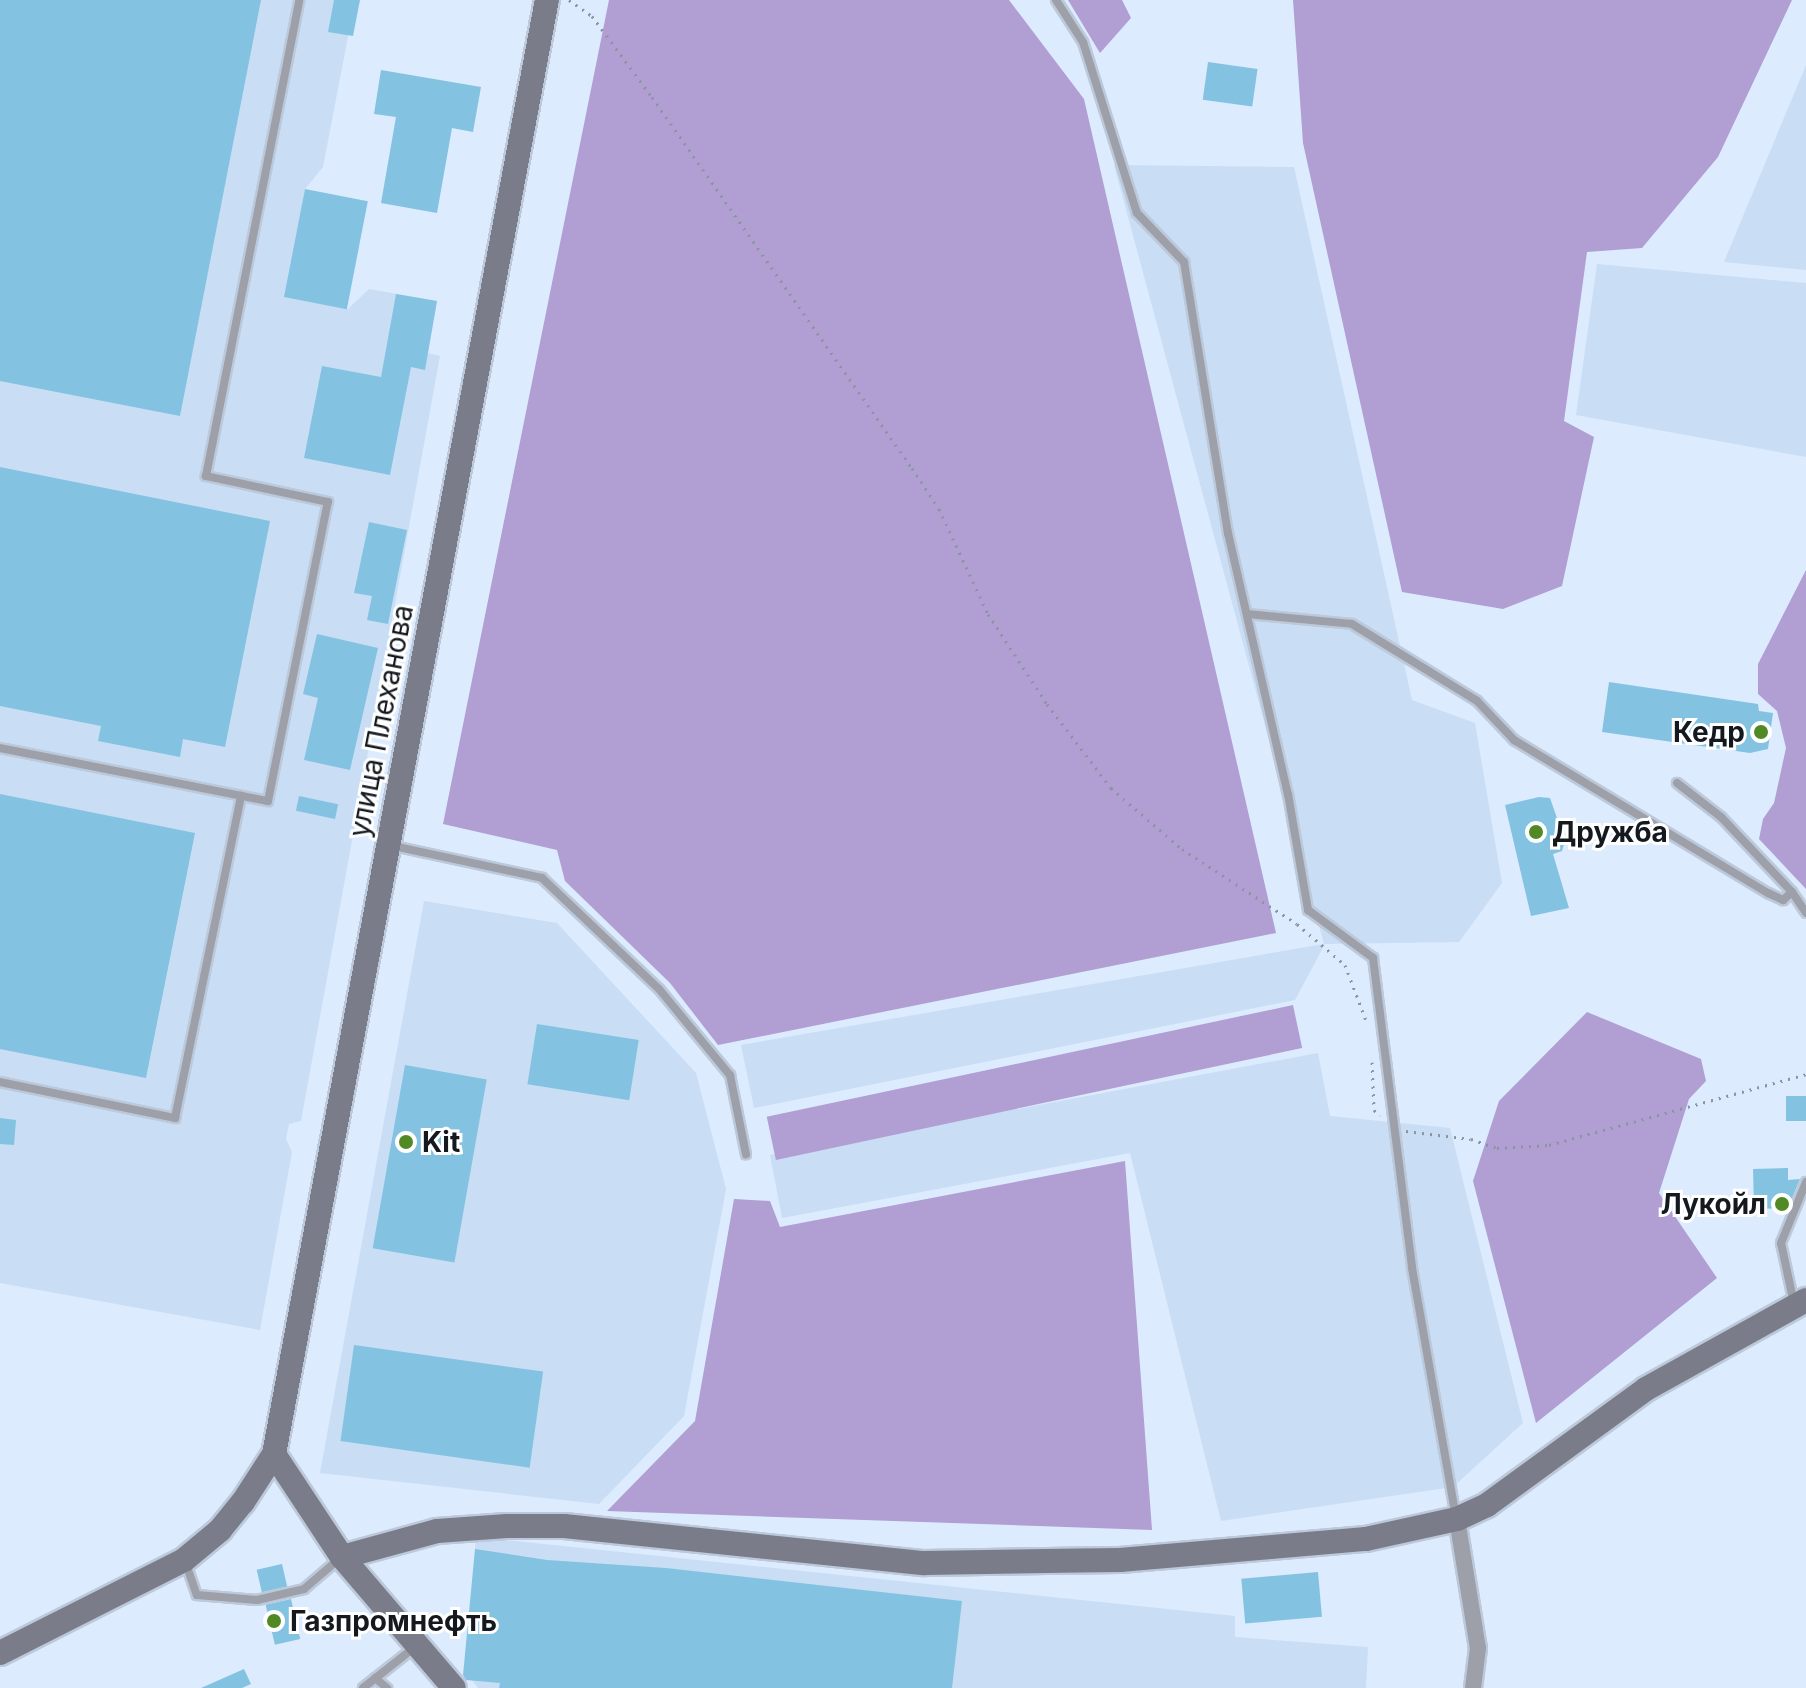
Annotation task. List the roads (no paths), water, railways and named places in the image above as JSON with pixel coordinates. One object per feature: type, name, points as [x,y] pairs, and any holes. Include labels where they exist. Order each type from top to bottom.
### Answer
[{"type":"main road","name":"улица Плеханова","points":[[0,1653],[184,1560],[220,1530],[243,1502],[274,1454],[547,0]]},
{"type":"main road","points":[[342,1557],[437,1531],[564,1526],[924,1563],[1120,1560],[1366,1539],[1457,1519],[1487,1505],[1646,1389],[1800,1302]]},
{"type":"main road","points":[[274,1454],[342,1557],[454,1688]]},
{"type":"street","points":[[1457,1519],[1478,1648],[1473,1688]]},
{"type":"lane","points":[[0,748],[268,801],[328,502],[206,476],[299,0]]},
{"type":"lane","points":[[1056,0],[1083,42],[1137,213],[1184,262],[1228,533],[1288,794],[1308,910],[1373,958],[1412,1268],[1457,1519]]},
{"type":"lane","points":[[1247,614],[1352,624],[1477,701],[1514,740],[1768,893],[1783,900],[1792,892]]},
{"type":"lane","points":[[1677,783],[1721,817],[1792,892],[1806,913]]},
{"type":"lane","points":[[0,1082],[175,1118],[241,796]]},
{"type":"lane","points":[[388,845],[542,878],[659,989],[730,1075],[746,1154]]},
{"type":"lane","points":[[1800,1302],[1781,1243],[1806,1182]]},
{"type":"lane","points":[[184,1560],[197,1595],[257,1600],[304,1589],[342,1557]]},
{"type":"lane","points":[[363,1688],[417,1645]]},
{"type":"lane","points":[[375,1678],[387,1688]]},
{"type":"place","name":"Кедр","points":[[1761,732]]},
{"type":"place","name":"Дружба","points":[[1536,832]]},
{"type":"place","name":"Kit","points":[[406,1142]]},
{"type":"place","name":"Лукойл","points":[[1782,1204]]},
{"type":"place","name":"Газпромнефть","points":[[274,1621]]}]
